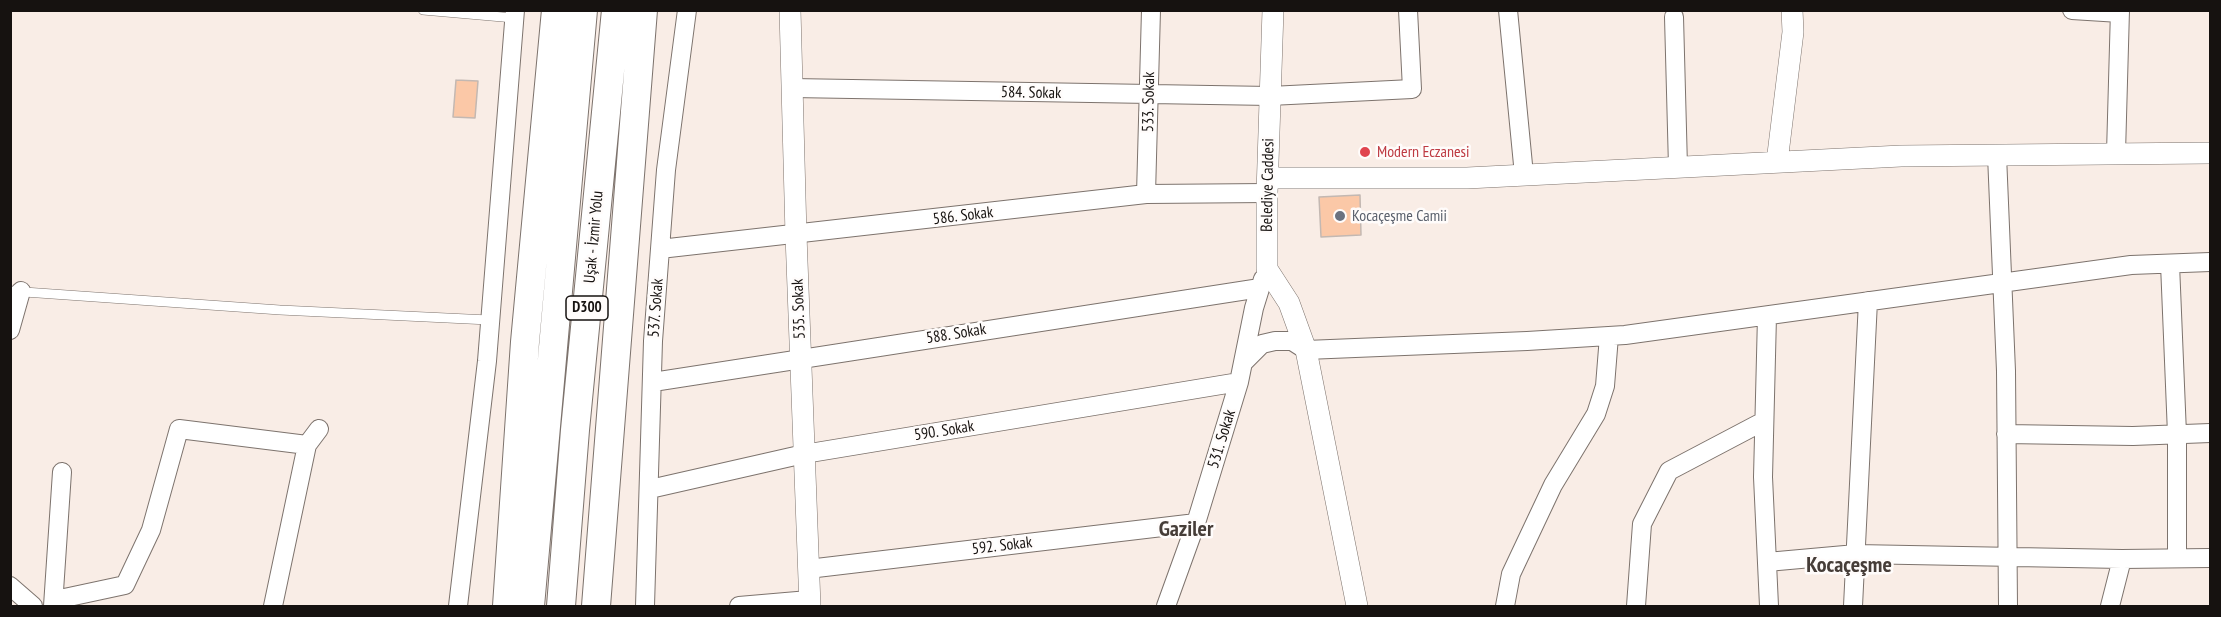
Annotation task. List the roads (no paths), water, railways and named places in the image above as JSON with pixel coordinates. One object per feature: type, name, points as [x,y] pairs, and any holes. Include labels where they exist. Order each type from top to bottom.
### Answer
[{"type":"highway","points":[[507,606],[525,342],[556,10]]},
{"type":"highway","name":"Uşak - İzmir Yolu","points":[[530,606],[583,10]]},
{"type":"highway","name":"Uşak - İzmir Yolu","points":[[561,606],[616,10]]},
{"type":"highway","points":[[596,606],[643,10]]},
{"type":"street","name":"537. Sokak","points":[[645,606],[652,382],[660,249],[666,170],[687,10]]},
{"type":"street","name":"535. Sokak","points":[[790,10],[810,603]]},
{"type":"street","name":"533. Sokak","points":[[1146,194],[1151,10]]},
{"type":"street","name":"Belediye Caddesi","points":[[1264,279],[1273,10]]},
{"type":"street","name":"584. Sokak","points":[[792,88],[1270,96],[1412,89],[1408,10]]},
{"type":"street","points":[[1508,10],[1524,175]]},
{"type":"street","points":[[1777,162],[1793,32],[1792,10]]},
{"type":"street","points":[[2072,10],[2120,12],[2116,153]]},
{"type":"street","points":[[458,606],[487,361],[515,14]]},
{"type":"street","points":[[1674,17],[1678,167]]},
{"type":"street","points":[[1267,185],[1901,156],[2211,153]]},
{"type":"street","points":[[1997,155],[2006,434],[2008,606]]},
{"type":"street","name":"586. Sokak","points":[[660,249],[1146,194],[1267,185]]},
{"type":"street","points":[[1244,362],[1262,344],[1275,341],[1292,340],[1306,350],[1609,336],[2132,265],[2211,262]]},
{"type":"street","points":[[2170,264],[2177,434],[2178,558]]},
{"type":"street","points":[[1264,279],[1289,303],[1306,350],[1357,606]]},
{"type":"street","name":"588. Sokak","points":[[652,382],[1264,279]]},
{"type":"street","name":"531. Sokak","points":[[1166,606],[1196,523],[1239,382],[1254,308],[1264,279]]},
{"type":"street","points":[[10,330],[16,291]]},
{"type":"street","points":[[1853,606],[1868,301]]},
{"type":"street","points":[[1767,316],[1763,477],[1769,606]]},
{"type":"street","points":[[1505,606],[1515,564],[1553,485],[1596,414],[1605,386],[1609,336]]},
{"type":"street","name":"590. Sokak","points":[[650,489],[804,454],[1239,382]]},
{"type":"street","points":[[1636,606],[1642,524],[1669,471],[1764,421]]},
{"type":"street","points":[[62,472],[54,603],[125,585],[151,530],[179,429],[308,445]]},
{"type":"street","points":[[273,606],[308,445],[319,429]]},
{"type":"street","points":[[2006,434],[2133,436],[2211,432]]},
{"type":"street","name":"592. Sokak","points":[[808,568],[1196,523]]},
{"type":"street","points":[[1767,562],[1856,554],[2122,559],[2211,558]]},
{"type":"street","points":[[2110,606],[2122,559]]},
{"type":"street","points":[[10,586],[33,606]]},
{"type":"street","points":[[739,606],[810,603]]},
{"type":"lane","points":[[423,10],[515,14]]},
{"type":"lane","points":[[16,291],[280,310],[489,320]]},
{"type":"place","name":"Modern Eczanesi","points":[[1365,152]]},
{"type":"place","name":"Kocaçeşme Camii","points":[[1340,216]]},
{"type":"district","name":"Gaziler","points":[[1186,530]]},
{"type":"district","name":"Kocaçeşme","points":[[1849,566]]}]
